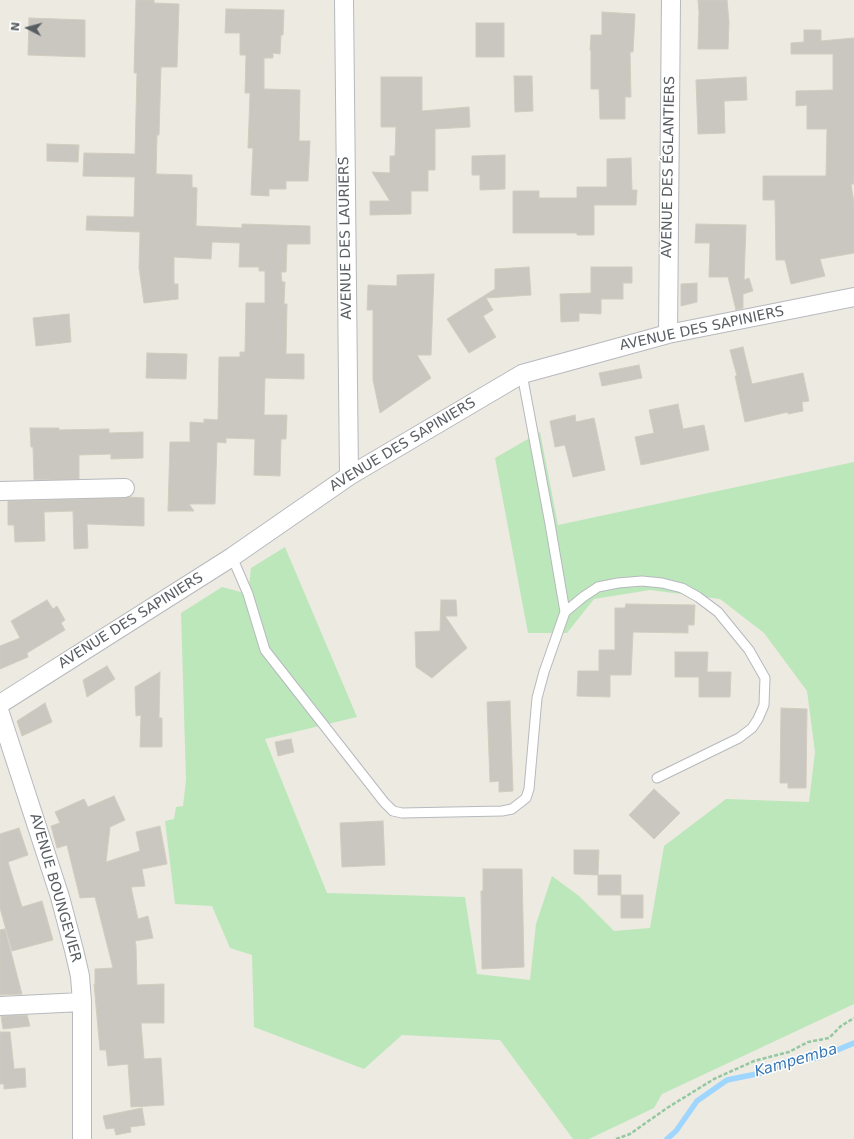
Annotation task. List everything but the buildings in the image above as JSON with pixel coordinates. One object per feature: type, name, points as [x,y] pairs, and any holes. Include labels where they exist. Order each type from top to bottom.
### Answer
[{"type":"street","name":"AVENUE DES LAURIERS","points":[[344,0],[349,476]]},
{"type":"street","name":"AVENUE DES ÉGLANTIERS","points":[[668,334],[670,0]]},
{"type":"street","name":"AVENUE DES SAPINIERS","points":[[0,704],[232,557],[349,476],[522,374],[668,334],[854,297]]},
{"type":"street","points":[[0,491],[125,488]]},
{"type":"street","name":"AVENUE BOUNGEVIER","points":[[0,713],[60,897],[80,976],[82,1002],[82,1139]]},
{"type":"street","points":[[0,1006],[82,1002]]},
{"type":"lane","points":[[232,557],[248,594],[265,650],[384,802],[393,810],[402,813],[502,811],[512,809],[526,798],[529,789],[537,698],[544,672],[565,612],[522,374]]},
{"type":"lane","points":[[565,612],[598,587],[618,583],[642,581],[662,583],[682,588],[698,597],[718,612],[749,650],[765,678],[764,705],[752,728],[739,738],[657,778]]},
{"type":"path","points":[[616,1139],[630,1134],[667,1108],[714,1079],[754,1061],[789,1052],[808,1042],[829,1038],[841,1026],[854,1018]]},
{"type":"green space","points":[[540,432],[558,525],[854,462],[854,1004],[662,1094],[654,1108],[589,1139],[573,1139],[500,1040],[402,1035],[364,1069],[254,1027],[252,955],[230,948],[212,906],[175,904],[165,821],[174,819],[176,807],[183,806],[186,780],[181,613],[222,587],[248,594],[251,568],[285,547],[357,717],[265,739],[327,893],[465,897],[477,974],[530,980],[536,924],[552,876],[579,896],[614,931],[650,928],[664,846],[726,799],[809,802],[815,752],[807,691],[764,633],[720,599],[650,590],[594,599],[567,633],[528,633],[495,458]]},
{"type":"waterway","name":"Kampemba","points":[[667,1139],[676,1131],[697,1101],[727,1080],[766,1072],[787,1061],[818,1058],[854,1043]]}]
